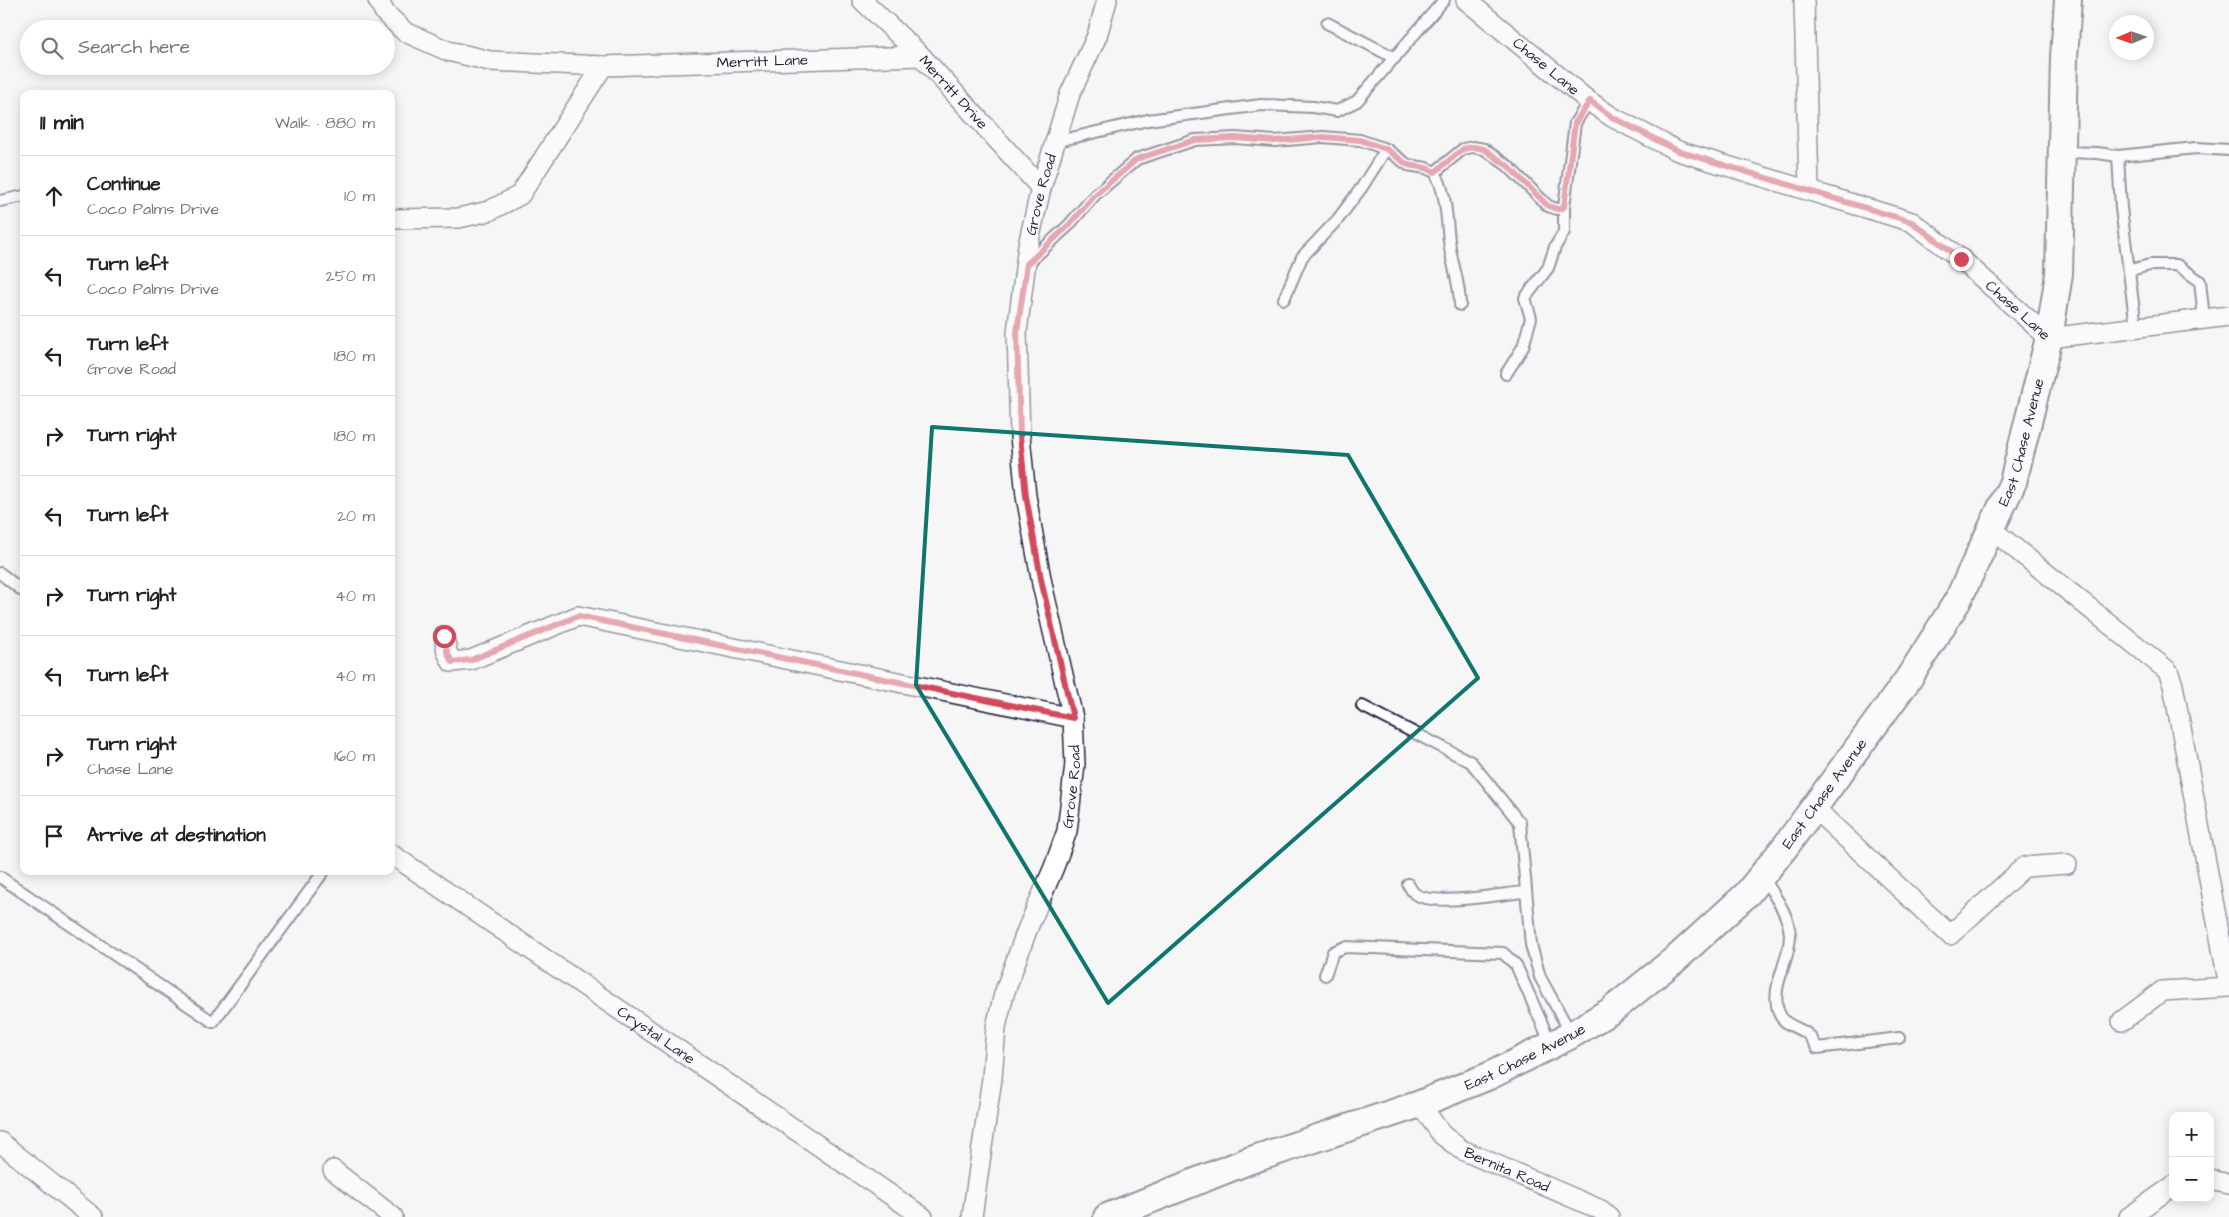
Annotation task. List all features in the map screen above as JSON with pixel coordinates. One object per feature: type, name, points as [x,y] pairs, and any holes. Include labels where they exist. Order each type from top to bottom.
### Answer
[{"type":"main road","name":"East Chase Avenue","points":[[1107,1217],[1248,1161],[1420,1104],[1489,1076],[1561,1040],[1612,1010],[1678,957],[1746,894],[1762,876],[1909,678],[1958,600],[2013,482],[2050,338],[2059,274],[2064,57],[2068,0]]},
{"type":"street","name":"Merritt Lane","points":[[378,0],[385,14],[392,20]]},
{"type":"street","name":"Merritt Drive","points":[[862,0],[921,56],[1041,188]]},
{"type":"street","name":"Grove Road","points":[[972,1217],[992,1078],[996,1027],[1004,994],[1027,930],[1067,831],[1075,764],[1073,718],[1040,574],[1026,496],[1020,436],[1017,332],[1028,245],[1053,143],[1070,94],[1097,36],[1107,0]]},
{"type":"street","name":"Chase Lane","points":[[1466,0],[1612,117],[1678,151],[1912,222],[1961,259],[2050,338],[2229,316]]},
{"type":"street","points":[[1804,0],[1809,190]]},
{"type":"street","name":"Merritt Lane","points":[[395,23],[405,32],[448,51],[490,61],[603,66],[921,56]]},
{"type":"street","points":[[395,219],[459,218],[489,211],[520,195],[603,66]]},
{"type":"street","points":[[1991,529],[2168,671],[2173,685],[2229,987],[2162,992],[2122,1021]]},
{"type":"street","points":[[444,636],[447,652],[452,662],[471,660],[578,616],[1073,718]]},
{"type":"street","points":[[1814,808],[1950,935],[2024,867],[2067,864]]},
{"type":"street","name":"Crystal Lane","points":[[395,857],[923,1217]]},
{"type":"street","name":"Bernita Road","points":[[1420,1104],[1442,1135],[1462,1150],[1600,1210],[1608,1217]]},
{"type":"street","points":[[0,1142],[93,1217]]},
{"type":"street","points":[[333,1170],[393,1217]]},
{"type":"street","points":[[2214,1181],[2229,1184]]},
{"type":"street","points":[[2129,1217],[2169,1189]]},
{"type":"lane","points":[[1053,143],[1148,120],[1261,105],[1313,107],[1337,111],[1356,101],[1444,0]]},
{"type":"lane","points":[[1327,23],[1395,58]]},
{"type":"lane","points":[[1506,374],[1523,347],[1531,318],[1525,298],[1548,268],[1555,247],[1564,232],[1564,207],[1575,123],[1590,101]]},
{"type":"lane","points":[[1027,264],[1068,226],[1095,195],[1137,159],[1195,140],[1235,138],[1274,141],[1323,137],[1360,140],[1386,149],[1408,165],[1426,168],[1435,172],[1442,185],[1448,217],[1450,249],[1458,278],[1460,305]]},
{"type":"lane","points":[[1435,172],[1463,149],[1473,147],[1484,149],[1508,166],[1548,206],[1555,209],[1564,207]]},
{"type":"lane","points":[[2062,152],[2118,156],[2196,148],[2229,150]]},
{"type":"lane","points":[[1284,299],[1302,258],[1342,213],[1362,187],[1386,149]]},
{"type":"lane","points":[[2118,156],[2121,208],[2136,328]]},
{"type":"lane","points":[[0,201],[20,197]]},
{"type":"lane","points":[[2130,270],[2150,264],[2177,265],[2200,281],[2204,319]]},
{"type":"lane","points":[[0,573],[20,589]]},
{"type":"lane","points":[[1362,706],[1471,762],[1520,823],[1531,945],[1561,1040]]},
{"type":"lane","points":[[0,877],[213,1022],[321,875]]},
{"type":"lane","points":[[1762,876],[1786,916],[1790,935],[1776,993],[1780,1014],[1789,1025],[1808,1034],[1818,1048],[1899,1038]]},
{"type":"lane","points":[[1408,884],[1414,893],[1427,898],[1456,900],[1525,892]]},
{"type":"lane","points":[[1325,974],[1333,952],[1346,947],[1503,952],[1516,966],[1561,1040]]},
{"type":"highlighted area","points":[[932,427],[1348,455],[1478,678],[1108,1003],[916,685]]},
{"type":"route","points":[[444,636],[447,652],[452,662],[471,660],[578,616],[1073,718],[1042,584],[1026,496],[1020,436],[1017,332],[1027,264],[1068,226],[1095,195],[1137,159],[1195,140],[1235,138],[1274,141],[1323,137],[1360,140],[1386,149],[1408,165],[1426,168],[1435,172],[1452,156],[1463,149],[1473,147],[1484,149],[1508,166],[1548,206],[1562,209],[1567,194],[1575,123],[1590,101],[1612,117],[1678,151],[1912,222],[1961,259]]}]
